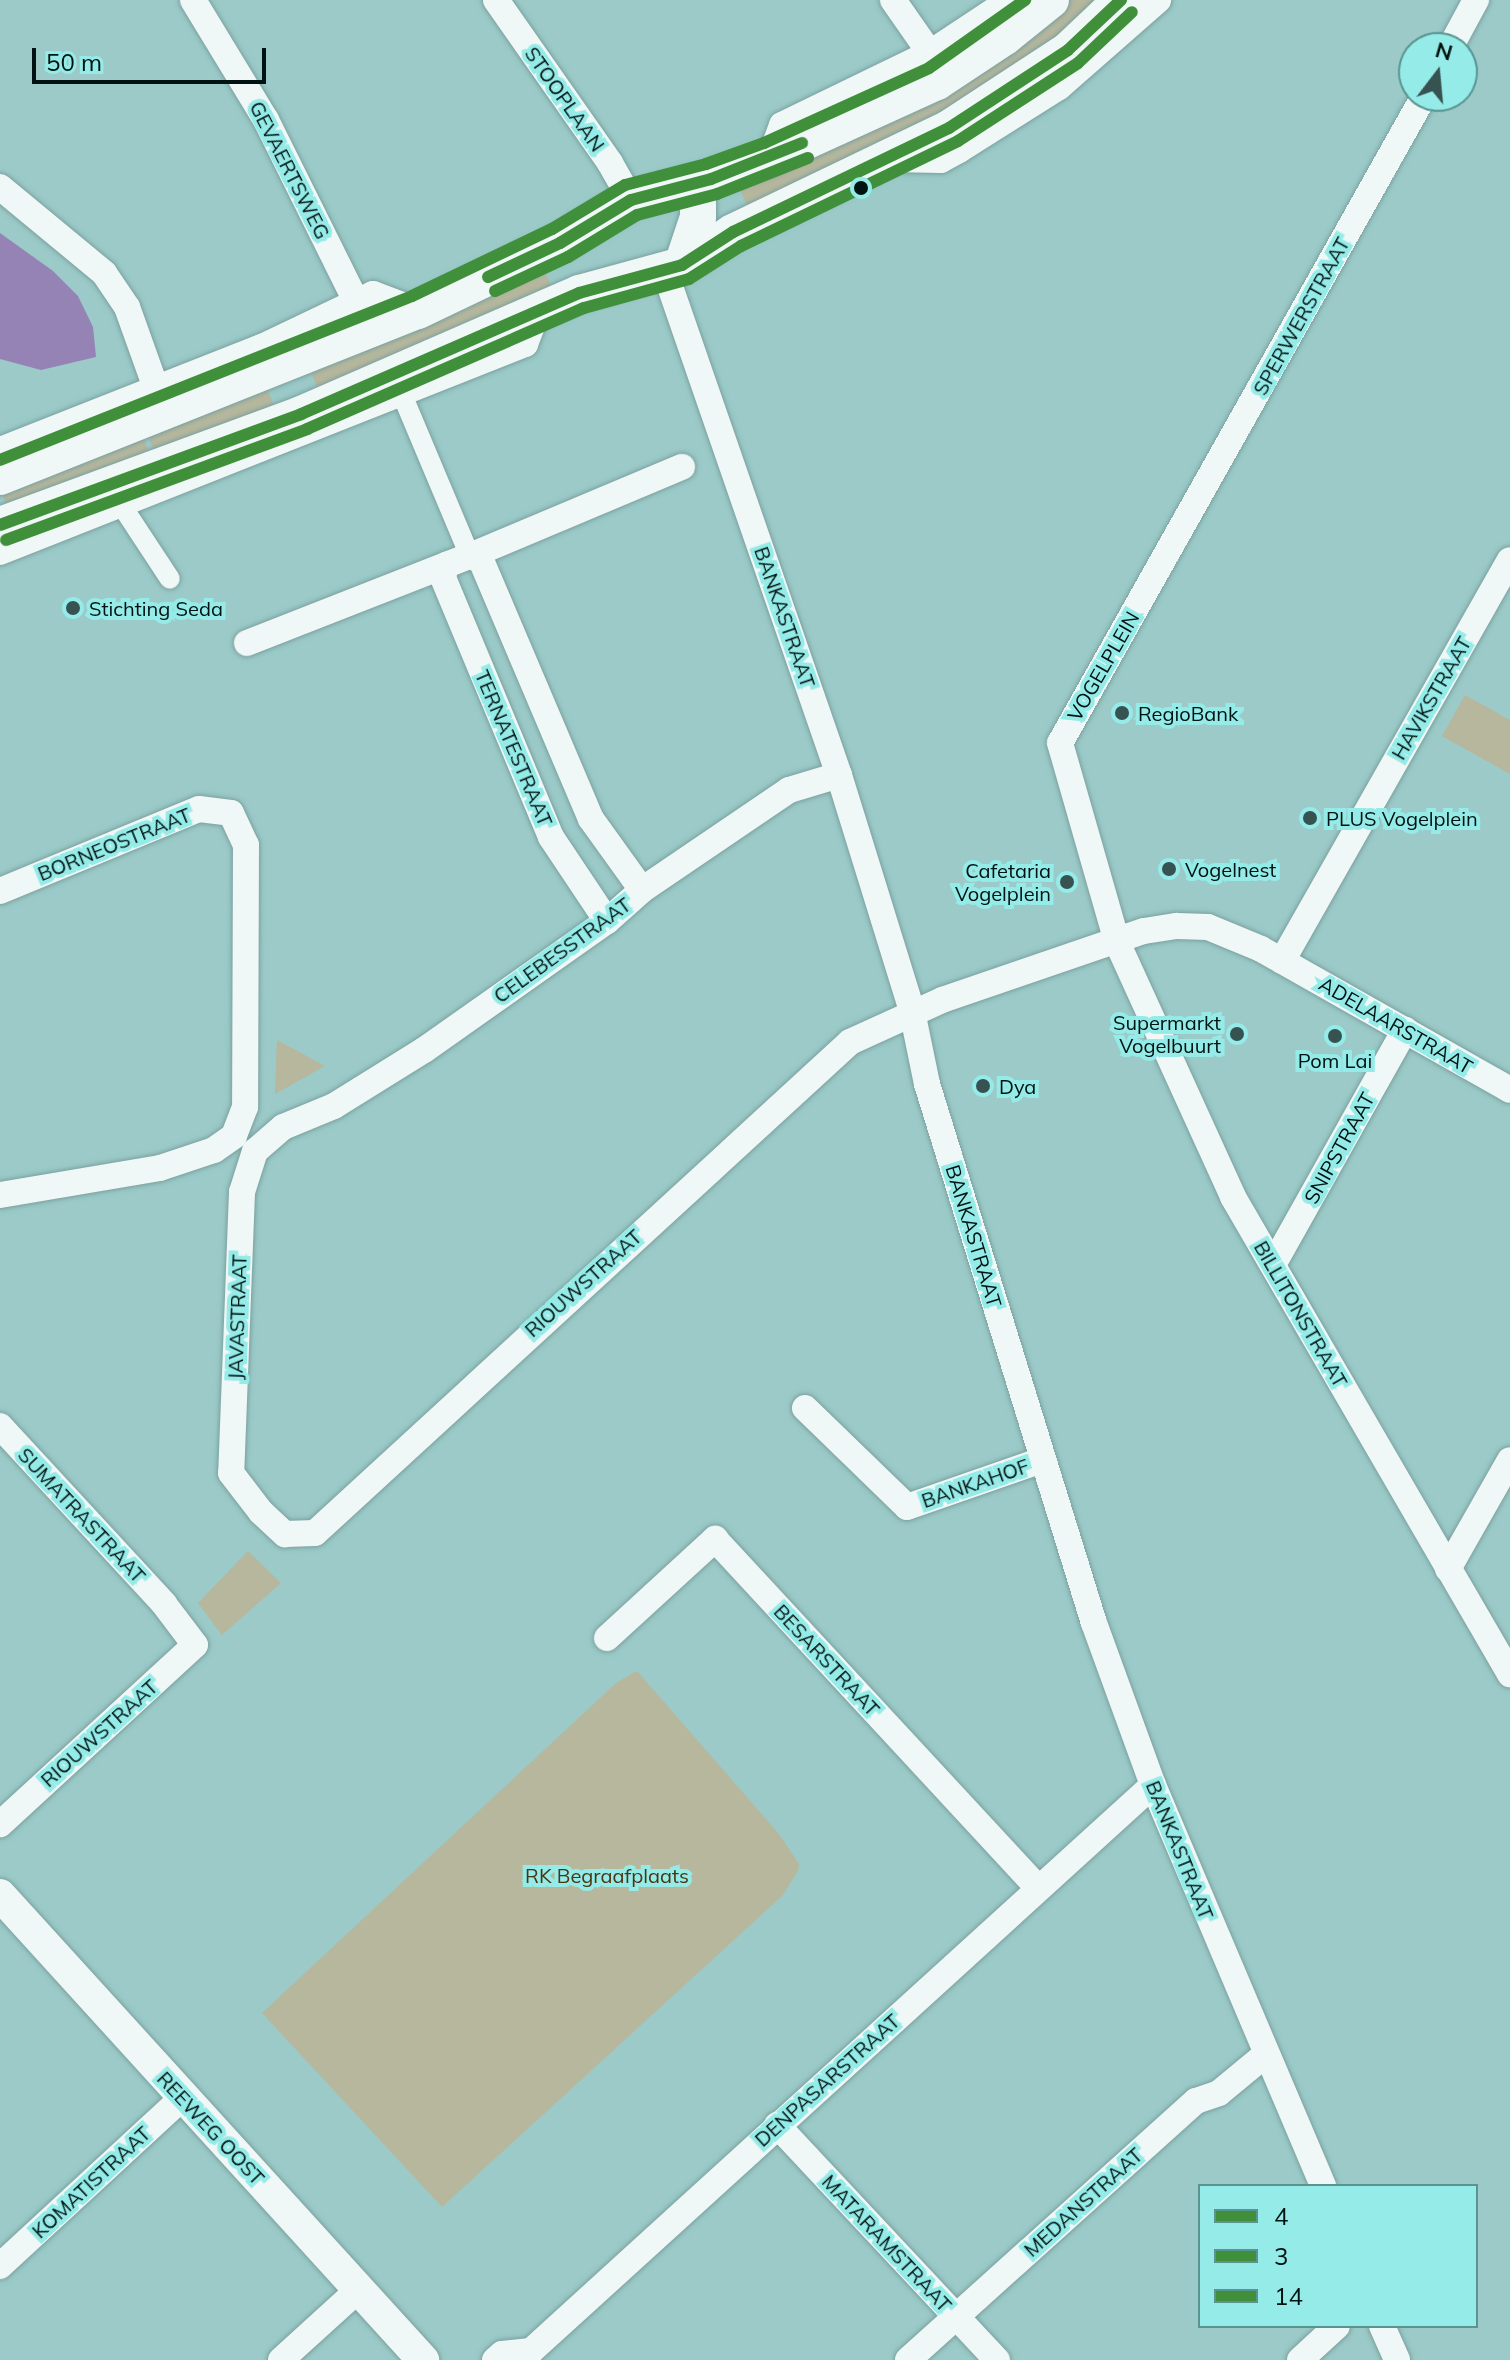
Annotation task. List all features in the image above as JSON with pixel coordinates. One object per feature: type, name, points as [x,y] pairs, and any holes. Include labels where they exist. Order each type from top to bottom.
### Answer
[{"type":"main road","points":[[0,477],[418,311],[560,243],[619,207],[770,158],[937,82],[1005,37],[1051,0]]},
{"type":"main road","points":[[0,525],[301,414],[603,285],[674,269],[733,232],[949,128],[1068,50],[1121,0]]},
{"type":"main road","points":[[674,269],[698,217],[698,204],[688,184]]},
{"type":"main road","points":[[603,285],[594,267],[593,246],[619,207]]},
{"type":"street","name":"GEVAERTSWEG","points":[[193,0],[266,120],[357,303]]},
{"type":"street","name":"STOOPLAAN","points":[[496,0],[610,163],[619,207]]},
{"type":"street","points":[[893,0],[930,53]]},
{"type":"street","points":[[770,158],[782,125],[930,53],[1010,0]]},
{"type":"street","points":[[885,159],[941,160],[959,150],[1059,87],[1158,0]]},
{"type":"street","points":[[1459,32],[1476,0]]},
{"type":"street","name":"SPERWERSTRAAT","points":[[1177,535],[1415,112]]},
{"type":"street","points":[[0,187],[104,273],[127,307],[157,391]]},
{"type":"street","name":"BANKASTRAAT","points":[[674,269],[839,775],[912,1011],[927,1084],[1094,1623],[1153,1785],[1322,2184]]},
{"type":"street","points":[[0,450],[157,391],[373,294],[418,311]]},
{"type":"street","points":[[0,552],[525,344],[537,312]]},
{"type":"street","points":[[401,392],[458,560]]},
{"type":"street","points":[[247,643],[682,467]]},
{"type":"street","points":[[122,506],[170,579]]},
{"type":"street","name":"VOGELPLEIN","points":[[1117,942],[1060,743],[1177,535]]},
{"type":"street","name":"TERNATESTRAAT","points":[[607,921],[551,837],[443,577],[458,560],[481,560],[591,819],[642,890]]},
{"type":"street","name":"HAVIKSTRAAT","points":[[1282,961],[1510,560]]},
{"type":"street","name":"CELEBESSTRAAT","points":[[283,1127],[334,1106],[424,1050],[607,921],[642,890],[789,790],[839,775]]},
{"type":"street","name":"BORNEOSTRAAT","points":[[0,891],[199,809],[231,813],[246,845],[245,1107],[234,1136],[214,1150],[160,1168],[0,1195]]},
{"type":"street","points":[[912,1011],[1161,928],[1208,927],[1243,939],[1282,961]]},
{"type":"street","name":"BILLITONSTRAAT","points":[[1117,942],[1233,1197],[1510,1674]]},
{"type":"street","name":"ADELAARSTRAAT","points":[[1282,961],[1510,1090]]},
{"type":"street","name":"RIOUWSTRAAT","points":[[261,1512],[285,1534],[315,1533],[467,1390],[850,1042],[912,1011]]},
{"type":"street","name":"SNIPSTRAAT","points":[[1273,1265],[1405,1030]]},
{"type":"street","name":"JAVASTRAAT","points":[[261,1512],[231,1473],[242,1192],[255,1151],[283,1127]]},
{"type":"street","name":"BANKAHOF","points":[[805,1408],[907,1507],[1042,1460]]},
{"type":"street","name":"SUMATRASTRAAT","points":[[0,1426],[164,1604]]},
{"type":"street","points":[[1448,1569],[1510,1460]]},
{"type":"street","name":"BESARSTRAAT","points":[[607,1638],[715,1539],[1038,1888]]},
{"type":"street","name":"RIOUWSTRAAT","points":[[0,1824],[195,1645],[164,1604]]},
{"type":"street","name":"DENPASARSTRAAT","points":[[495,2360],[502,2354],[531,2351],[1153,1785]]},
{"type":"street","name":"REEWEG OOST","points":[[0,1895],[423,2360]]},
{"type":"street","name":"MEDANSTRAAT","points":[[908,2360],[1196,2101],[1219,2093],[1265,2055]]},
{"type":"street","name":"KOMATISTRAAT","points":[[0,2266],[182,2098]]},
{"type":"street","name":"MATARAMSTRAAT","points":[[777,2125],[997,2360]]},
{"type":"street","points":[[281,2360],[359,2289]]},
{"type":"street","points":[[1300,2360],[1335,2328]]},
{"type":"street","points":[[1383,2328],[1397,2360]]},
{"type":"green space","points":[[1065,0],[1107,0],[968,103],[748,208],[737,183]]},
{"type":"green space","points":[[543,267],[554,292],[318,390],[310,369]]},
{"type":"green space","points":[[266,386],[274,406],[156,454],[147,434]]},
{"type":"green space","points":[[142,434],[149,453],[6,505],[0,486]]},
{"type":"green space","points":[[1465,695],[1510,720],[1510,774],[1442,736]]},
{"type":"green space","points":[[277,1040],[325,1066],[275,1094]]},
{"type":"green space","points":[[248,1551],[281,1583],[222,1635],[198,1603]]},
{"type":"green space","name":"RK Begraafplaats","points":[[637,1671],[779,1834],[799,1864],[798,1871],[782,1896],[442,2207],[262,2013],[616,1683]]},
{"type":"shaded area","points":[[0,233],[53,271],[78,296],[93,327],[96,357],[41,370],[0,359]]},
{"type":"transit line","name":"14","points":[[0,460],[412,296],[552,229],[625,185],[706,164],[764,143],[929,68],[1025,0]]},
{"type":"transit line","name":"4","points":[[0,525],[301,414],[579,293],[682,265],[733,232],[949,128],[1068,50],[1121,0]]},
{"type":"transit line","name":"3","points":[[6,540],[307,429],[584,308],[689,279],[741,246],[958,141],[1078,63],[1132,12]]},
{"type":"transit line","name":"4","points":[[488,277],[560,243],[631,200],[711,179],[802,143]]},
{"type":"transit line","name":"3","points":[[495,291],[568,257],[637,215],[717,194],[808,158]]},
{"type":"place","name":"Stichting Seda","points":[[73,608]]},
{"type":"place","name":"RegioBank","points":[[1122,713]]},
{"type":"place","name":"PLUS Vogelplein","points":[[1310,818]]},
{"type":"place","name":"Vogelnest","points":[[1169,869]]},
{"type":"place","name":"Cafetaria Vogelplein","points":[[1067,882]]},
{"type":"place","name":"Supermarkt Vogelbuurt","points":[[1237,1034]]},
{"type":"place","name":"Pom Lai","points":[[1335,1036]]},
{"type":"place","name":"Dya","points":[[983,1086]]}]
